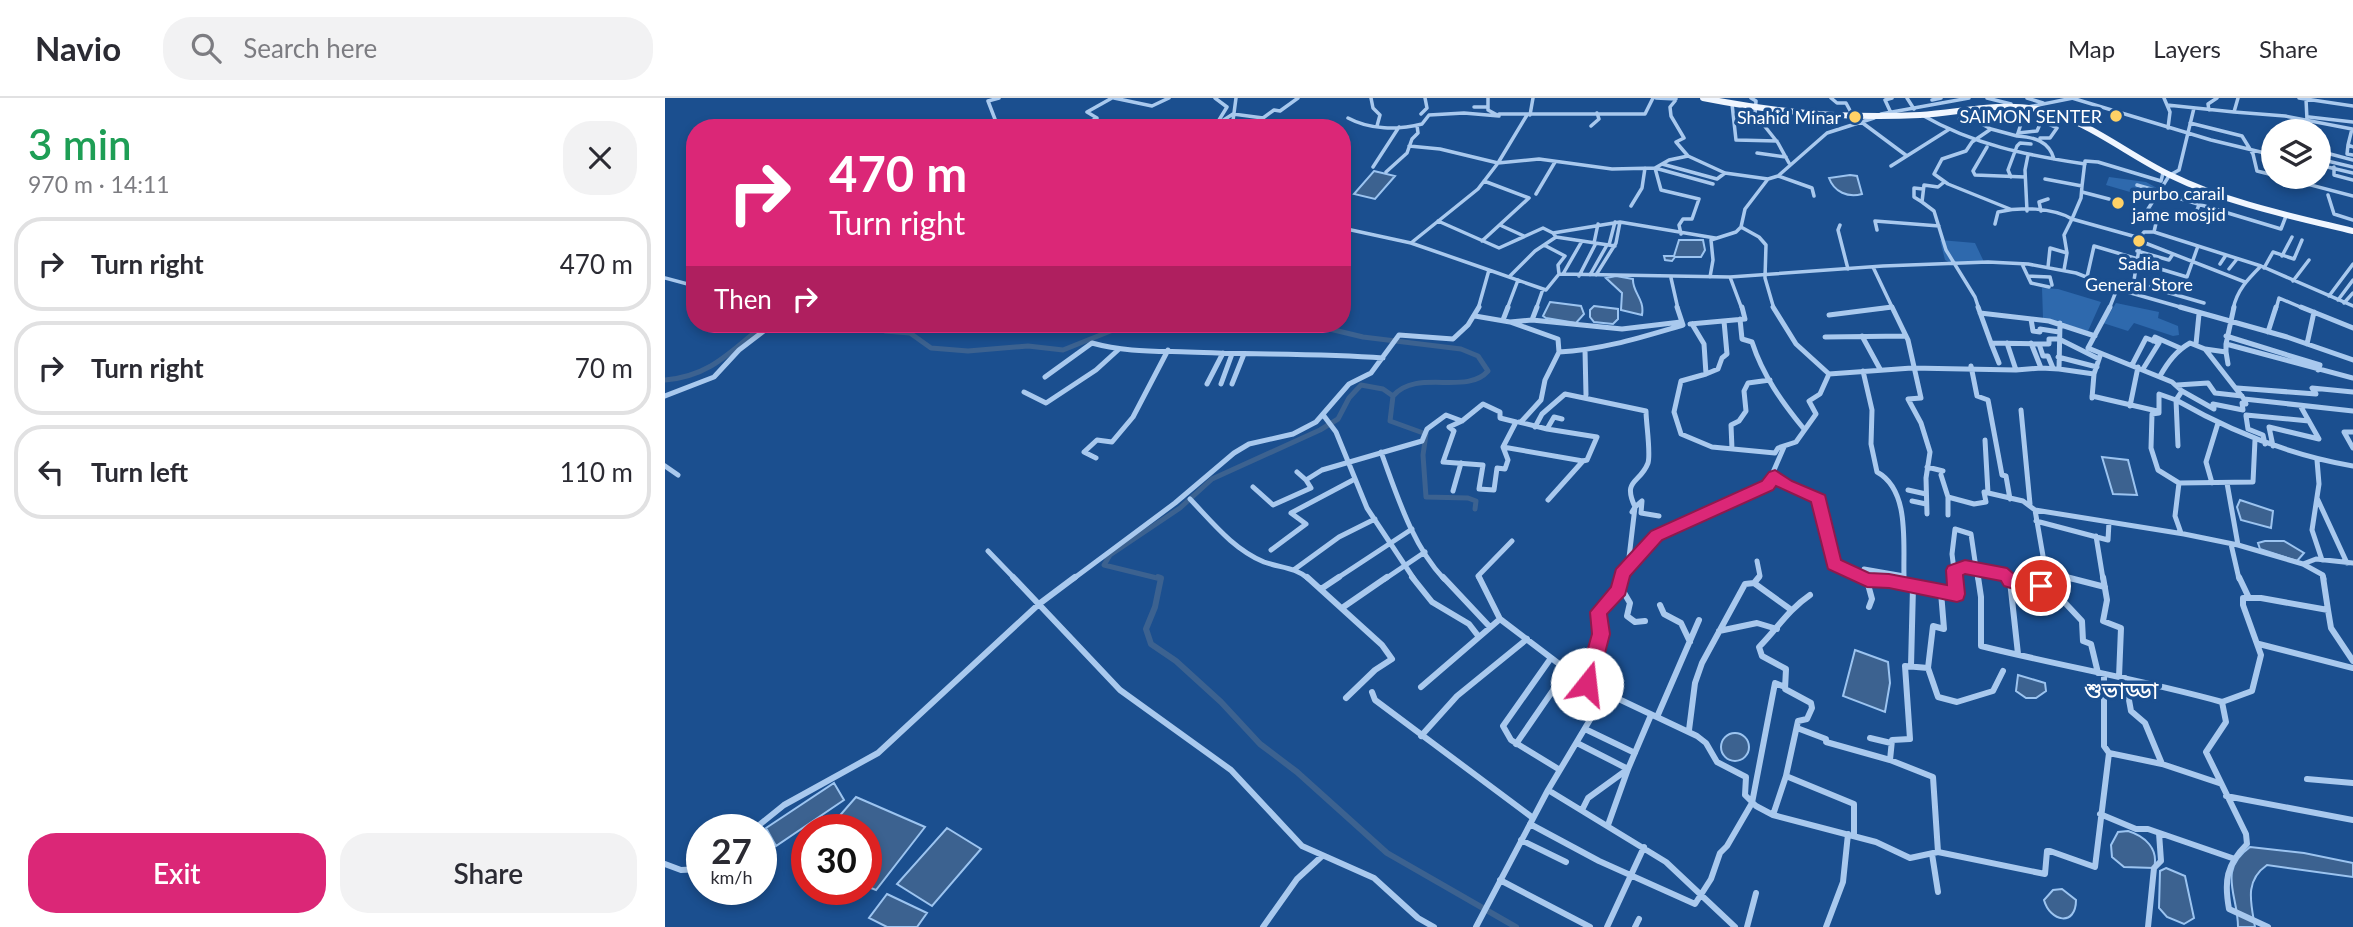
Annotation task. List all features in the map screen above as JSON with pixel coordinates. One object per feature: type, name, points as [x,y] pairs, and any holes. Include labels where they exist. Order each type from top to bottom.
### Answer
[{"type":"main road","points":[[1703,98],[1755,110],[1853,116],[1862,119],[1887,114],[1922,115],[2030,108],[2063,119],[2167,175],[2286,216],[2353,232]]},
{"type":"main road","points":[[2030,108],[2150,165]]},
{"type":"main road","points":[[2275,212],[2353,232]]},
{"type":"street","points":[[995,119],[988,101],[999,98]]},
{"type":"street","points":[[1095,119],[1097,118],[1087,113],[1113,98],[1152,106],[1169,98]]},
{"type":"street","points":[[1215,98],[1227,107],[1220,119]]},
{"type":"street","points":[[1233,119],[1236,98]]},
{"type":"street","points":[[1225,119],[1233,114],[1263,118],[1274,110],[1280,111],[1298,98]]},
{"type":"street","points":[[1371,98],[1373,108],[1380,115],[1377,126]]},
{"type":"street","points":[[1421,114],[1427,108],[1425,98]]},
{"type":"street","points":[[1486,107],[1488,98]]},
{"type":"street","points":[[1411,243],[1470,197],[1484,181],[1528,115],[1533,98]]},
{"type":"street","points":[[1351,120],[1358,124],[1399,127],[1417,125],[1429,115],[1464,113],[1499,116],[1645,114],[1654,98],[1675,100]]},
{"type":"street","points":[[1751,98],[1756,101],[1755,114],[1777,141],[1789,163]]},
{"type":"street","points":[[1831,98],[1837,103],[1846,103],[1853,116]]},
{"type":"street","points":[[1892,98],[1885,100],[1887,114],[1969,98]]},
{"type":"street","points":[[1907,98],[1914,109]]},
{"type":"street","points":[[1932,100],[1941,98]]},
{"type":"street","points":[[1987,98],[2018,108]]},
{"type":"street","points":[[2027,98],[2047,103]]},
{"type":"street","points":[[2030,108],[2073,98],[2187,134],[2261,152]]},
{"type":"street","points":[[2158,98],[2164,99],[2167,105],[2170,118],[2168,128]]},
{"type":"street","points":[[2209,110],[2208,104],[2220,98]]},
{"type":"street","points":[[2234,113],[2238,98]]},
{"type":"street","points":[[2299,98],[2353,106]]},
{"type":"street","points":[[2306,99],[2307,118]]},
{"type":"street","points":[[1675,100],[1670,107],[1671,116],[1684,138],[1676,142],[1688,156]]},
{"type":"street","points":[[2064,270],[2067,253],[2064,235],[2082,189],[2085,161],[2098,162],[2161,181],[2179,170],[2190,123],[2189,101]]},
{"type":"street","points":[[1732,104],[1736,140],[1777,141]]},
{"type":"street","points":[[2167,105],[2247,116],[2255,113],[2353,122]]},
{"type":"street","points":[[1474,107],[1486,107],[1499,114]]},
{"type":"street","points":[[2006,109],[2022,121],[2018,134],[2037,131],[2041,122],[2057,128],[2046,140],[1991,129],[1979,122],[2006,109]]},
{"type":"street","points":[[1959,120],[1965,111]]},
{"type":"street","points":[[1591,126],[1598,119],[1597,113]]},
{"type":"street","points":[[1922,115],[1987,148],[2085,164]]},
{"type":"street","points":[[2046,123],[2051,116]]},
{"type":"street","points":[[2307,118],[2352,129],[2351,146],[2347,154],[2353,158]]},
{"type":"street","points":[[1655,168],[1679,156],[1688,156],[1725,173],[1768,179],[1778,176],[1789,163],[1827,133],[1862,119],[1907,156]]},
{"type":"street","points":[[2190,123],[2242,136],[2257,171],[2261,172]]},
{"type":"street","points":[[1386,172],[1407,153],[1412,139],[1418,133],[1417,125]]},
{"type":"street","points":[[1373,167],[1399,127]]},
{"type":"street","points":[[1991,129],[1972,142],[1966,151],[1949,155],[1937,165],[1934,174],[1943,183],[1982,195],[2010,209],[2055,211],[2071,219],[2140,240],[2245,282]]},
{"type":"street","points":[[1891,166],[1948,130]]},
{"type":"street","points":[[1395,137],[1412,139]]},
{"type":"street","points":[[2035,137],[2052,152],[2054,159]]},
{"type":"street","points":[[2011,177],[2008,170],[2020,143],[2031,145]]},
{"type":"street","points":[[1409,146],[1440,149],[1498,163],[1528,159],[1596,168],[1655,168],[1713,184]]},
{"type":"street","points":[[1987,148],[1973,171],[1975,175],[2025,177]]},
{"type":"street","points":[[1757,153],[1786,157]]},
{"type":"street","points":[[2331,153],[2353,158]]},
{"type":"street","points":[[2027,211],[2022,168],[2028,155]]},
{"type":"street","points":[[1536,194],[1555,162]]},
{"type":"street","points":[[2353,167],[2333,162],[2334,175],[2353,180]]},
{"type":"street","points":[[1662,164],[1717,179],[1725,173]]},
{"type":"street","points":[[1631,206],[1642,188],[1645,168]]},
{"type":"street","points":[[1655,168],[1661,190],[1699,199],[1692,219],[1683,219],[1679,225],[1681,234]]},
{"type":"street","points":[[2331,168],[2353,173]]},
{"type":"street","points":[[2154,232],[2158,214],[2148,209],[2167,175]]},
{"type":"street","points":[[1778,176],[1812,188],[1814,197]]},
{"type":"street","points":[[1509,277],[1554,235],[1579,227],[1618,222],[1681,234],[1715,238],[1729,236],[1741,227],[1745,209],[1768,179]]},
{"type":"street","points":[[2045,179],[2109,199]]},
{"type":"street","points":[[1482,241],[1529,198],[1484,181]]},
{"type":"street","points":[[1923,202],[1924,185],[1938,187],[1943,183]]},
{"type":"street","points":[[2137,186],[2281,229],[2286,216]]},
{"type":"street","points":[[1923,189],[1914,188],[1914,197],[1934,211],[1952,264],[1975,297],[1999,363]]},
{"type":"street","points":[[2326,189],[2353,196]]},
{"type":"street","points":[[2328,195],[2334,214],[2353,220]]},
{"type":"street","points":[[2041,211],[2039,202],[2048,199]]},
{"type":"street","points":[[2192,222],[2199,205]]},
{"type":"street","points":[[1995,224],[1998,212],[2010,209]]},
{"type":"street","points":[[1438,221],[1499,248],[1543,228],[1554,235],[1576,241],[1610,245]]},
{"type":"street","points":[[1877,230],[1875,221],[1938,226]]},
{"type":"street","points":[[2111,230],[2116,221]]},
{"type":"street","points":[[1596,275],[1618,222]]},
{"type":"street","points":[[1579,276],[1595,243],[1598,224]]},
{"type":"street","points":[[1840,225],[1838,230],[1848,269]]},
{"type":"street","points":[[1502,226],[1524,236]]},
{"type":"street","points":[[1576,241],[1579,227]]},
{"type":"street","points":[[1741,227],[1762,239],[1767,246],[1765,274],[1769,297],[1783,327],[1813,363],[1829,374],[1839,376],[1880,369],[1915,370],[1971,366],[2015,370],[2041,368],[2094,374]]},
{"type":"street","points":[[1351,230],[1411,243],[1546,290],[1561,274],[1582,241]]},
{"type":"street","points":[[2132,293],[2140,240],[2144,232],[2154,232],[2263,267],[2353,306]]},
{"type":"street","points":[[2282,256],[2292,237]]},
{"type":"street","points":[[1710,277],[1713,260],[1711,240],[1715,238]]},
{"type":"street","points":[[2228,364],[2226,336],[2237,296],[2245,282],[2263,267],[2273,252],[2294,260],[2302,240]]},
{"type":"street","points":[[1544,245],[1565,256],[1558,265],[1561,274]]},
{"type":"street","points":[[1590,275],[1610,245]]},
{"type":"street","points":[[2087,277],[2094,246],[2187,277],[2198,246]]},
{"type":"street","points":[[2047,267],[2050,248],[2067,253]]},
{"type":"street","points":[[2137,251],[2169,260],[2173,254]]},
{"type":"street","points":[[2220,264],[2226,255]]},
{"type":"street","points":[[2228,269],[2237,258]]},
{"type":"street","points":[[2293,281],[2309,260]]},
{"type":"street","points":[[2022,264],[2031,283],[2050,286],[2050,277],[2028,276]]},
{"type":"street","points":[[1561,274],[1730,277],[1873,267],[2022,264],[2064,270],[2117,289],[2268,332],[2353,360]]},
{"type":"street","points":[[2329,296],[2353,264]]},
{"type":"street","points":[[1873,267],[1906,336],[1915,370],[1921,398],[1908,399],[1921,423],[1930,452],[1927,467],[1927,514]]},
{"type":"street","points":[[773,814],[815,786],[842,775],[878,753],[1039,604],[1175,503],[1234,453],[1249,444],[1293,435],[1324,416],[1349,384],[1371,373],[1399,335],[1453,339],[1475,316],[1485,293],[1489,270]]},
{"type":"street","points":[[1475,316],[1622,329],[1745,319],[1730,277]]},
{"type":"street","points":[[665,278],[686,284]]},
{"type":"street","points":[[1671,278],[1673,295],[1683,323]]},
{"type":"street","points":[[1503,320],[1518,280]]},
{"type":"street","points":[[2338,300],[2353,281]]},
{"type":"street","points":[[2135,283],[2204,303]]},
{"type":"street","points":[[1532,320],[1543,289]]},
{"type":"street","points":[[2100,356],[2088,348],[2117,289]]},
{"type":"street","points":[[2344,303],[2353,293]]},
{"type":"street","points":[[2268,332],[2279,298],[2353,328]]},
{"type":"street","points":[[1829,315],[1892,307]]},
{"type":"street","points":[[2307,344],[2314,312]]},
{"type":"street","points":[[1980,313],[2060,323],[2095,335]]},
{"type":"street","points":[[2196,344],[2199,314]]},
{"type":"street","points":[[2031,318],[2033,331],[2040,332],[2040,329],[2059,332]]},
{"type":"street","points":[[1740,319],[1742,339],[1752,342],[1759,364],[1770,380],[1774,392],[1804,429]]},
{"type":"street","points":[[1503,447],[1519,422],[1541,400],[1545,380],[1559,352],[1558,339],[1510,321]]},
{"type":"street","points":[[1724,321],[1727,354],[1722,358],[1718,369],[1703,377],[1681,381],[1674,412],[1679,429],[1690,440],[1712,447],[1775,453],[1796,442],[1816,414],[1809,401],[1820,394],[1829,374]]},
{"type":"street","points":[[1559,352],[1585,350],[1644,337],[1683,323]]},
{"type":"street","points":[[2056,369],[2060,323]]},
{"type":"street","points":[[1692,324],[1704,344],[1706,374]]},
{"type":"street","points":[[665,396],[714,377],[739,350],[761,333]]},
{"type":"street","points":[[1862,336],[1880,369]]},
{"type":"street","points":[[1825,337],[1906,336]]},
{"type":"street","points":[[2226,336],[2318,367],[2340,378],[2353,378]]},
{"type":"street","points":[[2153,341],[2155,337],[2180,348]]},
{"type":"street","points":[[2130,406],[2138,367],[2146,338],[2159,343],[2138,367]]},
{"type":"street","points":[[1991,343],[2049,344],[2049,339],[2059,339],[2160,376],[2214,409],[2213,404],[2245,412],[2309,421]]},
{"type":"street","points":[[1045,377],[1091,343],[1118,350],[1232,354],[1323,353],[1383,358]]},
{"type":"street","points":[[2007,343],[2015,370]]},
{"type":"street","points":[[2160,376],[2172,355],[2190,343],[2205,349],[2226,352]]},
{"type":"street","points":[[2031,344],[2041,368]]},
{"type":"street","points":[[2039,344],[2043,356],[2049,356],[2056,369]]},
{"type":"street","points":[[2226,344],[2318,367]]},
{"type":"street","points":[[2205,349],[2243,397],[2248,429],[2263,435],[2265,444]]},
{"type":"street","points":[[1024,392],[1046,403],[1096,370],[1118,350]]},
{"type":"street","points":[[1096,458],[1084,452],[1097,440],[1112,442],[1133,417],[1168,350]]},
{"type":"street","points":[[1585,350],[1588,385],[1586,395]]},
{"type":"street","points":[[2318,367],[2326,352]]},
{"type":"street","points":[[1207,384],[1223,353]]},
{"type":"street","points":[[1221,384],[1232,354]]},
{"type":"street","points":[[1233,384],[1244,354]]},
{"type":"street","points":[[2100,356],[2094,374],[2092,397],[2159,412]]},
{"type":"street","points":[[2058,357],[2097,367]]},
{"type":"street","points":[[1971,366],[1977,396],[1988,400],[2002,474],[2006,476],[2010,499]]},
{"type":"street","points":[[1863,371],[1872,410],[1871,444],[1877,472],[1891,479],[1901,506],[1904,576],[1864,569],[1872,599],[1870,607]]},
{"type":"street","points":[[1732,449],[1731,425],[1739,421],[1746,411],[1744,391],[1748,383],[1770,380]]},
{"type":"street","points":[[2177,385],[2208,383],[2215,393],[2301,407],[2353,411]]},
{"type":"street","points":[[2237,388],[2316,394],[2312,388],[2353,393]]},
{"type":"street","points":[[2178,446],[2176,400],[2182,391]]},
{"type":"street","points":[[1535,427],[1542,414],[1565,394],[1586,395],[1607,405],[1641,408],[1646,411],[1649,462],[1630,484],[1629,494],[1634,509],[1628,568]]},
{"type":"street","points":[[2159,412],[2159,394],[2265,444],[2317,460],[2353,466]]},
{"type":"street","points":[[1503,447],[1508,460],[1505,469],[1497,468],[1494,490],[1479,489],[1483,465],[1443,462],[1454,431],[1449,427],[1462,421],[1483,404],[1500,412],[1500,418],[1535,427],[1598,437],[1587,460],[1583,461],[1548,500]]},
{"type":"street","points":[[2273,446],[2269,427],[2319,439],[2301,407]]},
{"type":"street","points":[[2021,410],[2030,504],[2035,510],[2044,572],[2052,589],[2082,621],[2083,641],[2091,644],[2101,673],[2104,746],[2109,752],[2162,764],[2219,783]]},
{"type":"street","points":[[2159,412],[2152,414],[2151,448],[2158,470],[2179,483],[2253,482],[2255,440]]},
{"type":"street","points":[[1306,480],[1322,470],[1422,441],[1422,435],[1431,424],[1445,415],[1462,421]]},
{"type":"street","points":[[1324,416],[1336,432],[1355,479],[1403,566],[1432,603],[1469,624],[1479,637]]},
{"type":"street","points":[[1547,429],[1554,417],[1562,419]]},
{"type":"street","points":[[2212,483],[2206,462],[2218,424]]},
{"type":"street","points":[[2353,432],[2344,432],[2353,448]]},
{"type":"street","points":[[1985,440],[1988,494]]},
{"type":"street","points":[[1503,447],[1583,461]]},
{"type":"street","points":[[1587,684],[1601,634],[1598,612],[1619,590],[1622,573],[1657,536],[1767,486],[1775,476],[1776,462],[1784,447]]},
{"type":"street","points":[[1381,452],[1400,505],[1432,566],[1489,626]]},
{"type":"street","points":[[2317,460],[2320,478],[2312,537],[2322,560]]},
{"type":"street","points":[[1453,491],[1461,463]]},
{"type":"street","points":[[665,466],[678,475]]},
{"type":"street","points":[[1927,467],[1942,473],[1948,497],[1948,515]]},
{"type":"street","points":[[1253,487],[1273,505],[1311,488],[1297,472]]},
{"type":"street","points":[[1775,476],[1786,485],[1819,499],[1818,505],[1824,518],[1833,564],[1867,580],[1957,594],[1951,560],[1955,529],[1971,534],[1981,597],[1981,646],[2158,684],[2222,702],[2252,691],[2261,655],[2243,606],[2243,598],[2328,610]]},
{"type":"street","points":[[1271,550],[1306,524],[1291,513],[1355,479]]},
{"type":"street","points":[[2179,483],[2175,516],[2181,533]]},
{"type":"street","points":[[2227,483],[2241,586],[2249,598]]},
{"type":"street","points":[[1908,490],[1926,494]]},
{"type":"street","points":[[1948,497],[1974,504],[1986,502],[1984,492],[2030,504]]},
{"type":"street","points":[[2316,498],[2350,563]]},
{"type":"street","points":[[1190,499],[1233,544],[1265,562],[1294,569],[1321,589],[1382,645],[1392,659],[1375,670],[1346,698]]},
{"type":"street","points":[[1634,509],[1641,501],[1641,513],[1659,516]]},
{"type":"street","points":[[1912,501],[1926,503]]},
{"type":"street","points":[[2035,510],[2181,533],[2303,564],[2323,575],[2331,628],[2353,661]]},
{"type":"street","points":[[1294,569],[1339,537],[1375,519]]},
{"type":"street","points":[[2036,521],[2108,540],[2109,522]]},
{"type":"street","points":[[1321,589],[1412,528]]},
{"type":"street","points":[[2096,536],[2105,587],[2103,621],[2121,628],[2122,678],[2131,711],[2145,723],[2162,764]]},
{"type":"street","points":[[1512,541],[1496,554],[1478,576],[1500,619],[1587,684],[1689,730],[1706,743],[1717,762],[1746,777],[1745,795],[1752,803],[1773,815],[1876,842],[1910,858],[1935,853],[2045,873],[2047,851],[2050,850],[2095,867],[2109,752]]},
{"type":"street","points":[[988,551],[1120,690],[1175,731],[1210,752],[1247,786],[1302,846],[1321,857],[1374,878],[1418,918],[1434,927]]},
{"type":"street","points":[[1342,608],[1425,552]]},
{"type":"street","points":[[2303,564],[2322,560],[2350,563]]},
{"type":"street","points":[[1754,583],[1760,576],[1757,561]]},
{"type":"street","points":[[1954,570],[1976,568],[2007,575],[2010,581],[2018,654]]},
{"type":"street","points":[[2044,572],[2105,587]]},
{"type":"street","points":[[2010,581],[2052,589]]},
{"type":"street","points":[[1689,730],[1695,683],[1745,583],[1754,583],[1790,609]]},
{"type":"street","points":[[1911,666],[1913,587]]},
{"type":"street","points":[[1619,590],[1626,592],[1630,603],[1627,616],[1631,621],[1645,621]]},
{"type":"street","points":[[1941,592],[1944,629],[1933,626],[1928,668],[1938,697],[1957,702],[1993,691],[2003,671]]},
{"type":"street","points":[[1785,687],[1786,669],[1762,656],[1760,645],[1777,629],[1790,609],[1810,596]]},
{"type":"street","points":[[1660,605],[1664,614],[1681,623],[1689,642]]},
{"type":"street","points":[[1422,687],[1500,619]]},
{"type":"street","points":[[1608,825],[1627,769],[1699,620]]},
{"type":"street","points":[[1719,631],[1757,623],[1777,629]]},
{"type":"street","points":[[1421,736],[1433,719],[1461,693],[1527,639]]},
{"type":"street","points":[[2259,644],[2353,668]]},
{"type":"street","points":[[1552,658],[1503,726],[1516,744],[1560,770]]},
{"type":"street","points":[[1890,760],[1893,739],[1910,740],[1905,666],[1928,668]]},
{"type":"street","points":[[1516,744],[1567,670]]},
{"type":"street","points":[[1372,692],[1375,700],[1532,821],[1631,875],[1695,904],[1711,879],[1720,852],[1727,846],[1752,803],[1776,683],[1811,703],[1810,715],[1807,719],[1799,720],[1786,776],[1773,815]]},
{"type":"street","points":[[1477,924],[1548,790],[1606,693]]},
{"type":"street","points":[[2222,702],[2227,722],[2206,752],[2246,834],[2247,844],[2232,858],[2223,879],[2231,912],[2268,927]]},
{"type":"street","points":[[1797,728],[1826,739],[1826,742],[1890,760],[1933,777],[1938,892]]},
{"type":"street","points":[[1585,729],[1635,753]]},
{"type":"street","points":[[1870,738],[1891,743]]},
{"type":"street","points":[[1577,743],[1627,769]]},
{"type":"street","points":[[1581,810],[1588,799],[1627,769]]},
{"type":"street","points":[[1786,776],[1854,804],[1843,882],[1826,927]]},
{"type":"street","points":[[2307,779],[2320,781],[2331,777],[2353,783]]},
{"type":"street","points":[[1548,790],[1666,862],[1735,927]]},
{"type":"street","points":[[2226,796],[2353,820]]},
{"type":"street","points":[[2101,814],[2136,830],[2159,833],[2232,858]]},
{"type":"street","points":[[2148,927],[2154,869],[2161,860],[2159,833]]},
{"type":"street","points":[[1521,840],[1566,862]]},
{"type":"street","points":[[1607,927],[1644,847]]},
{"type":"street","points":[[1263,927],[1297,879],[1321,857]]},
{"type":"street","points":[[665,864],[686,870]]},
{"type":"street","points":[[1500,880],[1590,927]]},
{"type":"street","points":[[1747,927],[1756,893]]},
{"type":"shaded area","points":[[1374,171],[1395,176],[1375,199],[1354,194]]},
{"type":"shaded area","points":[[1857,176],[1862,194],[1842,193],[1834,187],[1829,178]]},
{"type":"shaded area","points":[[2109,177],[2146,182],[2157,188],[2154,199],[2106,185]]},
{"type":"shaded area","points":[[1679,240],[1703,240],[1705,250],[1701,257],[1675,257],[1672,261],[1665,260],[1664,256],[1674,256]]},
{"type":"shaded area","points":[[1940,240],[1975,243],[1984,262],[1952,264],[1945,260]]},
{"type":"shaded area","points":[[1616,276],[1633,279],[1634,288],[1642,304],[1642,315],[1621,310],[1622,293],[1606,278]]},
{"type":"shaded area","points":[[2042,288],[2058,289],[2101,302],[2088,331],[2043,318]]},
{"type":"shaded area","points":[[1550,302],[1581,306],[1584,314],[1576,323],[1546,318],[1543,316]]},
{"type":"shaded area","points":[[2116,303],[2159,312],[2158,318],[2178,326],[2179,335],[2173,336],[2134,323],[2128,331],[2103,323]]},
{"type":"shaded area","points":[[1594,306],[1618,309],[1618,319],[1613,324],[1594,322],[1590,317],[1590,310]]},
{"type":"shaded area","points":[[2102,457],[2128,460],[2137,495],[2113,494]]},
{"type":"shaded area","points":[[2240,500],[2273,511],[2271,528],[2241,520],[2237,507]]},
{"type":"shaded area","points":[[2284,541],[2304,553],[2297,561],[2260,549],[2258,543]]},
{"type":"shaded area","points":[[1855,650],[1888,662],[1890,683],[1885,712],[1843,696]]},
{"type":"shaded area","points":[[2018,675],[2045,683],[2046,691],[2036,698],[2026,698],[2016,691]]},
{"type":"shaded area","points":[[1735,733],[1745,737],[1749,747],[1745,757],[1735,761],[1725,757],[1721,747],[1725,737]]},
{"type":"shaded area","points":[[834,783],[844,800],[823,814],[791,814],[791,836],[777,845],[777,821]]},
{"type":"shaded area","points":[[856,797],[925,827],[882,882],[882,814],[841,814]]},
{"type":"shaded area","points":[[947,828],[981,849],[932,906],[897,884]]},
{"type":"shaded area","points":[[2128,831],[2149,844],[2154,855],[2154,868],[2124,867],[2112,857],[2111,845],[2118,832]]},
{"type":"shaded area","points":[[2250,847],[2304,853],[2353,863],[2353,877],[2267,865],[2252,885],[2251,901],[2255,927],[2238,927],[2232,874],[2240,856]]},
{"type":"shaded area","points":[[2166,868],[2185,876],[2194,918],[2184,924],[2167,917],[2159,908],[2160,871]]},
{"type":"shaded area","points":[[2062,889],[2076,900],[2075,909],[2067,918],[2057,917],[2044,900],[2053,890]]},
{"type":"shaded area","points":[[887,894],[927,913],[917,927],[887,927],[869,918],[879,905],[882,905]]},
{"type":"waterway","points":[[665,380],[681,378],[708,368],[754,333]]},
{"type":"waterway","points":[[910,333],[931,348],[968,351],[1028,346],[1063,350],[1106,333]]},
{"type":"waterway","points":[[1346,333],[1461,349],[1478,356],[1488,371],[1467,382],[1415,384],[1403,388],[1393,396]]},
{"type":"waterway","points":[[1161,579],[1104,565],[1110,555],[1180,508],[1212,479],[1320,430],[1338,419],[1349,398],[1361,385],[1383,389],[1393,396]]},
{"type":"waterway","points":[[1393,396],[1390,421],[1426,434],[1423,455],[1426,497],[1468,498],[1476,501],[1475,509]]},
{"type":"waterway","points":[[1158,577],[1161,579]]},
{"type":"waterway","points":[[1161,579],[1155,607],[1146,629],[1151,644],[1176,661],[1221,702],[1260,744],[1297,772],[1387,853],[1516,927]]},
{"type":"place","name":"SAIMON SENTER","points":[[2116,116]]},
{"type":"place","name":"Shahid Minar","points":[[1855,117]]},
{"type":"place","name":"purbo carail jame mosjid","points":[[2118,203]]},
{"type":"place","name":"Sadia General Store","points":[[2139,241]]},
{"type":"district","name":"শুভাড্ডা","points":[[2121,689]]},
{"type":"route","points":[[1587,684],[1601,634],[1598,612],[1619,590],[1622,573],[1657,536],[1677,524],[1767,486],[1775,476],[1786,485],[1819,499],[1818,505],[1824,518],[1833,564],[1867,580],[1889,581],[1957,594],[1954,570],[1965,567],[2007,575],[2010,581],[2041,586]]}]
